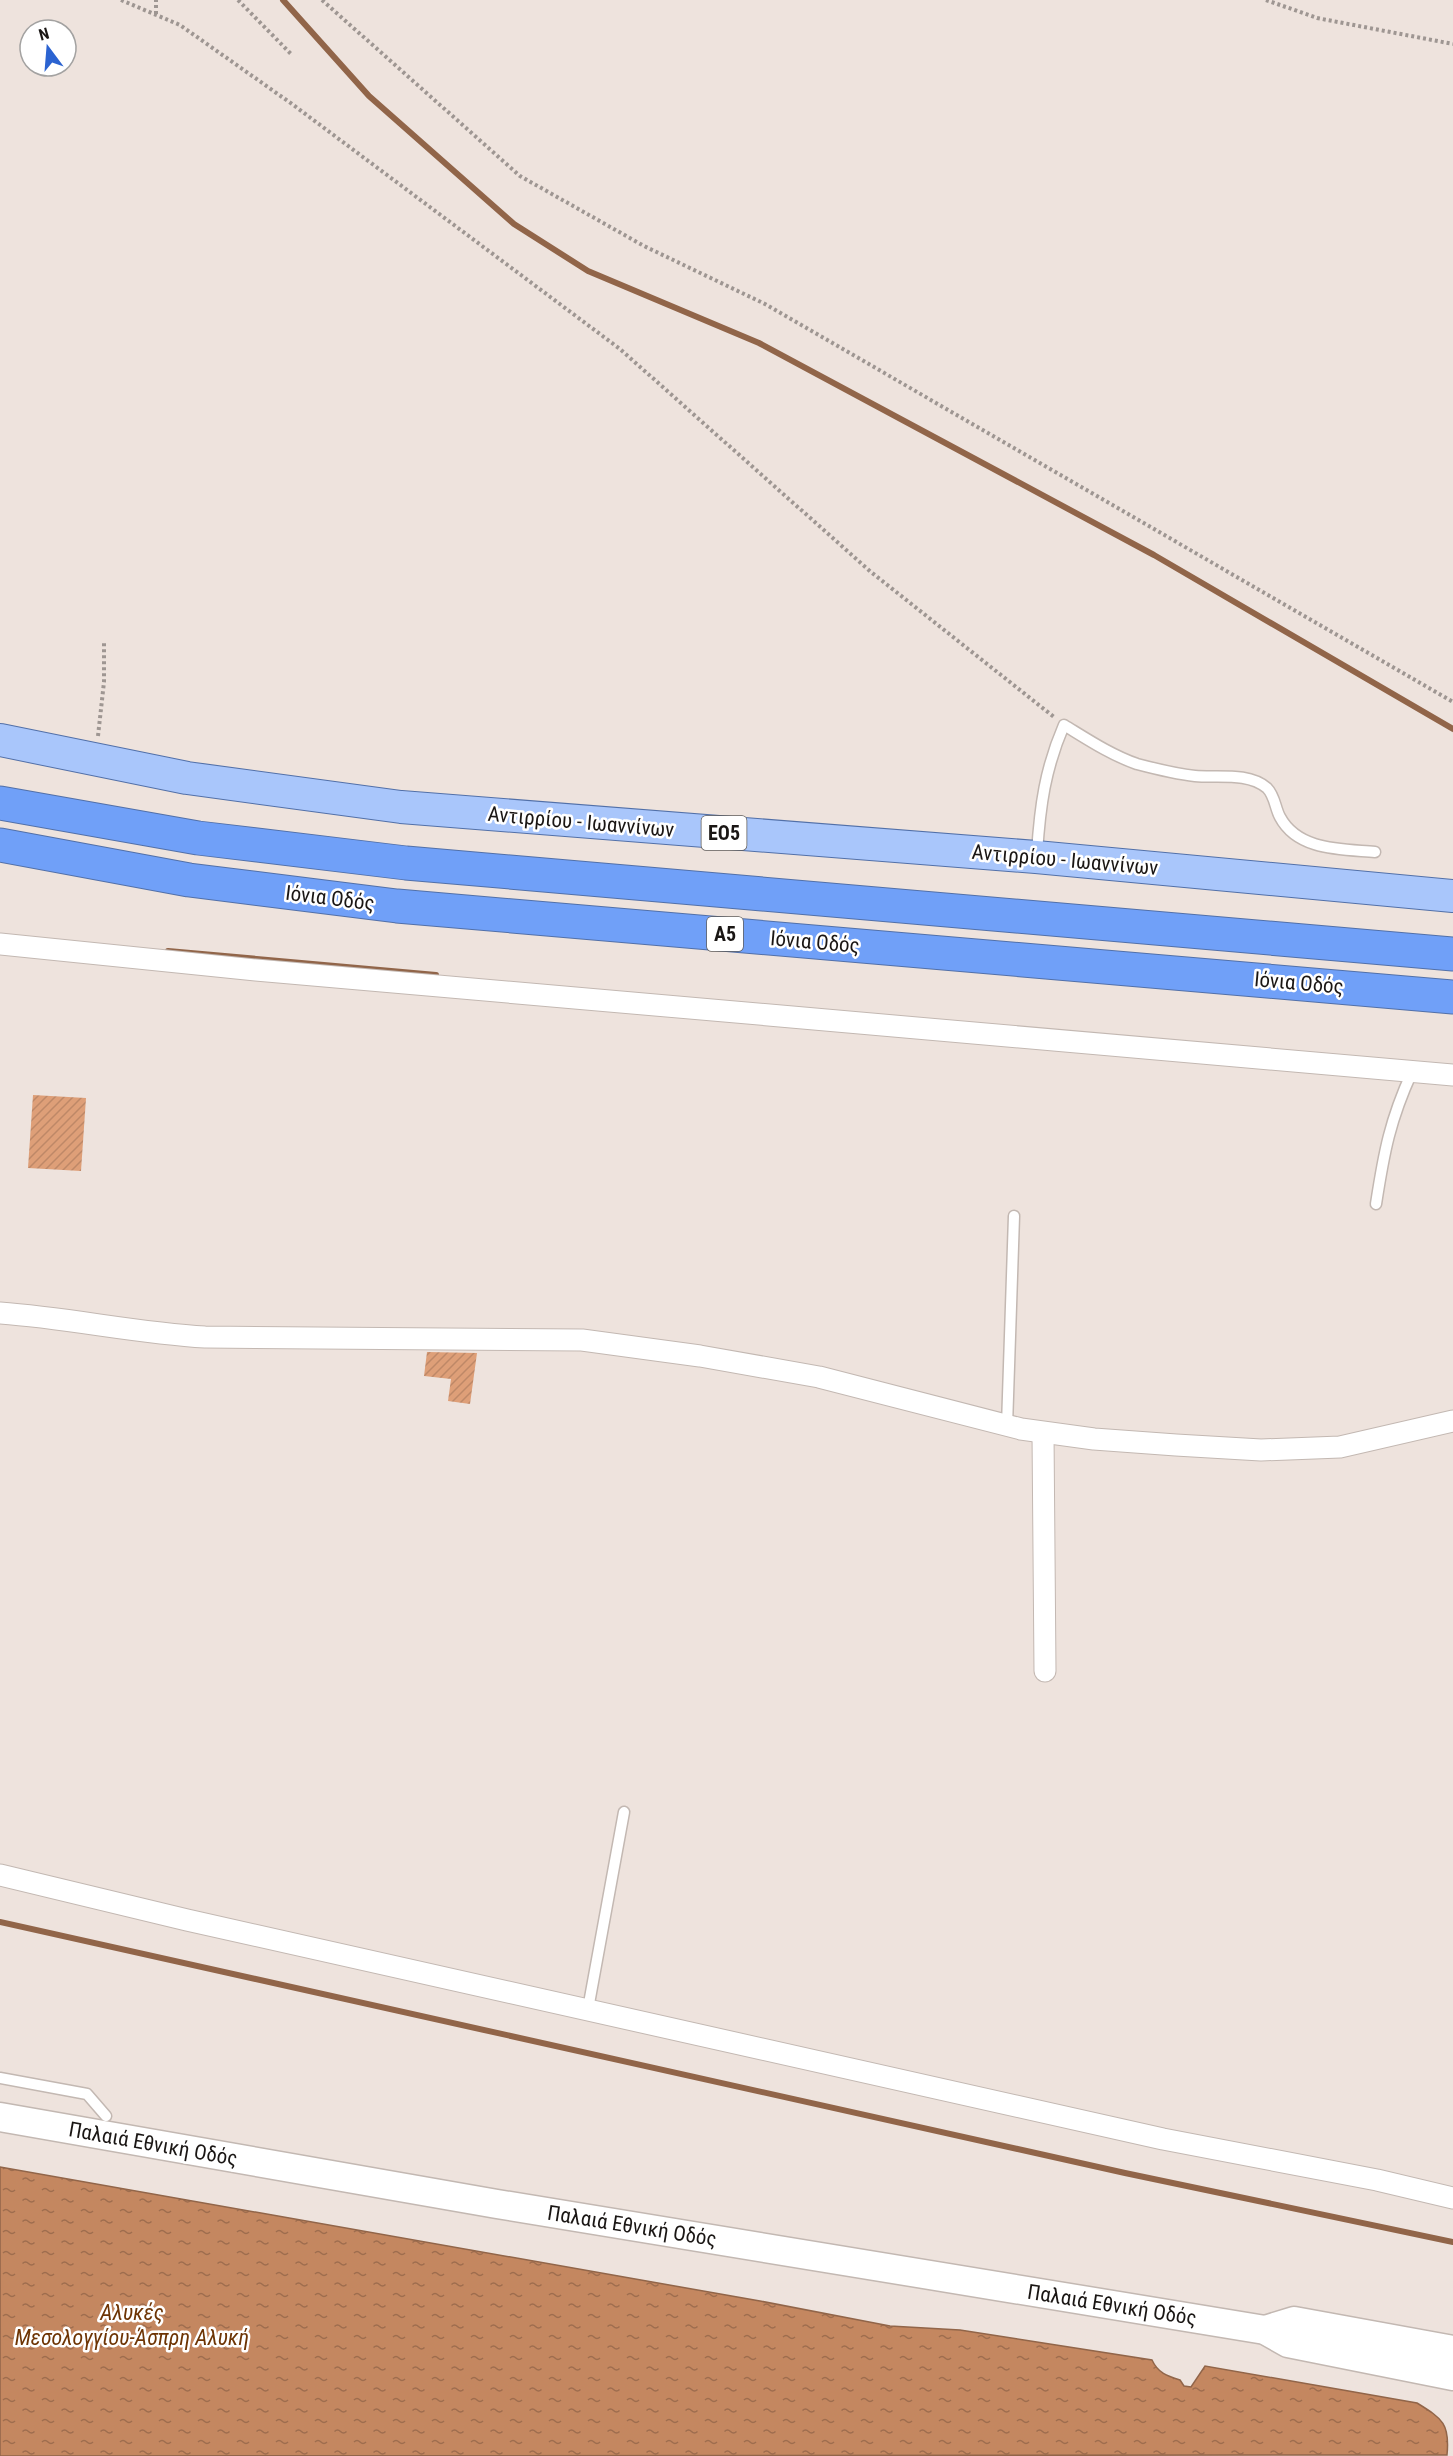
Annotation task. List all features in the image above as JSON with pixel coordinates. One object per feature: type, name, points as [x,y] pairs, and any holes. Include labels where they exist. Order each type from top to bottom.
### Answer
[{"type":"highway","name":"Ιόνια Οδός","points":[[0,803],[198,837],[406,863],[1453,954]]},
{"type":"highway","name":"Ιόνια Οδός","points":[[0,845],[189,880],[398,906],[1453,997]]},
{"type":"main road","name":"Αντιρρίου - Ιωαννίνων","points":[[0,740],[187,778],[401,807],[1036,857],[1453,896]]},
{"type":"main road","name":"Παλαιά Εθνική Οδός","points":[[0,2116],[497,2204],[1265,2330],[1288,2343],[1453,2376]]},
{"type":"main road","name":"Παλαιά Εθνική Οδός","points":[[1265,2330],[1294,2321],[1453,2350]]},
{"type":"street","points":[[0,944],[256,970],[1453,1075]]},
{"type":"street","points":[[0,1313],[102,1324],[160,1334],[206,1337],[582,1340],[700,1356],[819,1377],[1007,1426],[1043,1433],[1176,1445],[1293,1450],[1361,1443],[1453,1420]]},
{"type":"street","points":[[1043,1433],[1045,1671]]},
{"type":"street","points":[[0,1875],[1140,2133],[1377,2180],[1453,2198]]},
{"type":"lane","points":[[1036,857],[1043,786],[1050,758],[1064,725],[1096,745],[1135,763],[1197,776],[1228,776],[1249,780],[1267,788],[1280,816],[1291,832],[1310,843],[1331,848],[1375,852]]},
{"type":"lane","points":[[1376,1204],[1384,1150],[1393,1113],[1412,1072]]},
{"type":"lane","points":[[1007,1426],[1014,1216]]},
{"type":"lane","points":[[588,2009],[624,1812]]},
{"type":"lane","points":[[0,2078],[87,2094],[106,2116]]},
{"type":"path","points":[[121,0],[180,25],[292,104],[620,350],[871,572],[1064,725]]},
{"type":"path","points":[[156,0],[156,14]]},
{"type":"path","points":[[238,0],[292,55]]},
{"type":"path","points":[[322,0],[520,176],[644,246],[765,304],[1453,702]]},
{"type":"path","points":[[1266,0],[1317,18],[1453,44]]},
{"type":"path","points":[[94,760],[102,712],[104,641]]},
{"type":"water","name":"Αλυκές Μεσολογγίου-Άσπρη Αλυκή","points":[[0,2167],[890,2326],[960,2330],[1152,2360],[1160,2371],[1180,2380],[1184,2386],[1191,2387],[1205,2366],[1417,2403],[1443,2423],[1447,2436],[1447,2455],[0,2456]]},
{"type":"building","points":[[33,1095],[86,1098],[81,1171],[28,1168]]},
{"type":"building","points":[[427,1352],[477,1353],[470,1404],[448,1401],[451,1379],[424,1376]]},
{"type":"waterway","points":[[283,0],[369,96],[514,224],[588,271],[759,343],[1154,555],[1453,729]]},
{"type":"waterway","points":[[168,951],[436,975]]},
{"type":"waterway","points":[[0,1922],[1125,2173],[1453,2242]]}]
